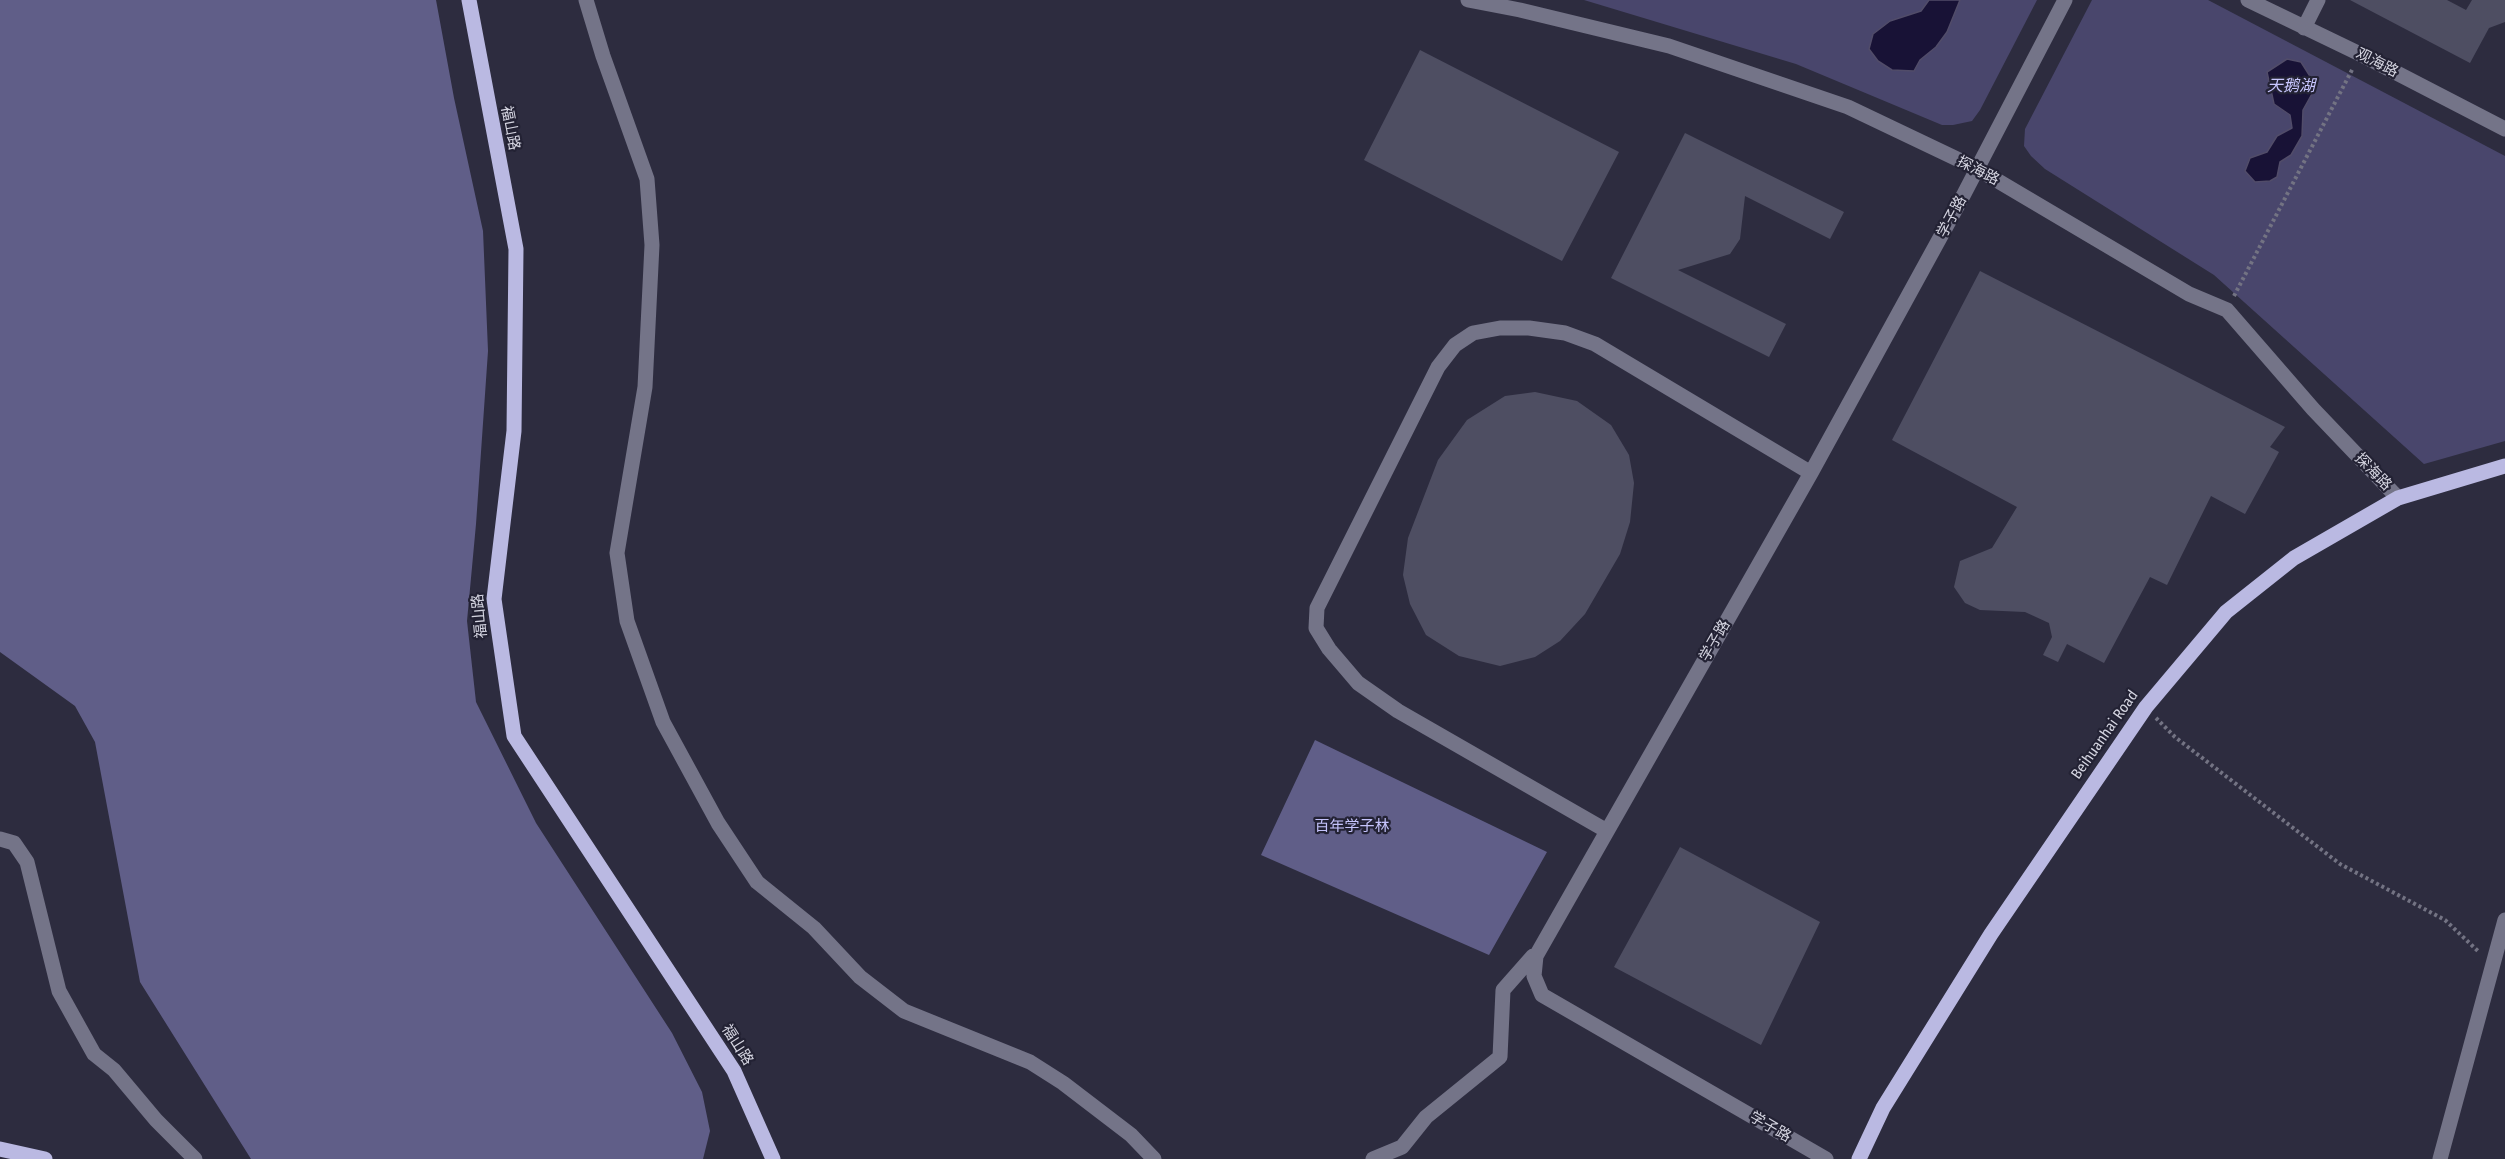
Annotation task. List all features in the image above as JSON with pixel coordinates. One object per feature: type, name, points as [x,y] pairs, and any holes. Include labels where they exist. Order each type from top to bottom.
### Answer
[{"type":"main road","name":"福山路","points":[[469,0],[516,249],[514,431],[494,599],[514,736],[734,1071],[773,1159]]},
{"type":"main road","name":"Beihuanhai Road","points":[[1859,1159],[1882,1108],[1991,934],[2145,707],[2226,612],[2294,558],[2398,498],[2505,466]]},
{"type":"main road","points":[[0,1149],[45,1159]]},
{"type":"street","points":[[586,0],[603,56],[648,179],[652,245],[645,387],[617,553],[627,621],[663,722],[718,823],[758,882],[814,928],[860,977],[904,1011],[1030,1062],[1063,1083],[1131,1135],[1154,1159]]},
{"type":"street","name":"探海路","points":[[1468,0],[1520,10],[1669,46],[1848,107],[1976,168],[2189,294],[2227,310],[2313,409],[2398,498]]},
{"type":"street","name":"学子路","points":[[1826,1159],[1542,995],[1534,976],[1536,956],[1811,473],[1965,194],[1976,168],[1990,146],[2065,0]]},
{"type":"street","name":"观海路","points":[[2248,0],[2360,54],[2505,129]]},
{"type":"street","points":[[2304,28],[2318,0]]},
{"type":"street","points":[[1607,831],[1382,700],[1358,683],[1329,649],[1316,628],[1317,608],[1438,367],[1455,345],[1473,333],[1500,328],[1529,327],[1565,333],[1595,344],[1811,473]]},
{"type":"street","points":[[0,839],[14,843],[27,862],[59,991],[94,1054],[114,1070],[156,1120],[195,1159]]},
{"type":"street","points":[[2440,1159],[2491,964],[2505,920]]},
{"type":"street","points":[[1372,1159],[1402,1147],[1426,1117],[1500,1057],[1503,990],[1533,956]]},
{"type":"path","points":[[2227,310],[2360,54]]},
{"type":"path","points":[[2145,707],[2175,737],[2331,857],[2445,920],[2491,964]]},
{"type":"shaded area","points":[[1584,0],[2037,0],[1980,110],[1972,121],[1942,125],[1796,64]]},
{"type":"shaded area","points":[[2092,0],[2208,0],[2505,156],[2505,441],[2424,464],[2214,275],[2045,169],[2031,156],[2024,146],[2025,129]]},
{"type":"green space","points":[[0,0],[436,0],[454,98],[483,231],[488,351],[467,621],[476,702],[536,823],[672,1033],[702,1092],[710,1131],[703,1159],[251,1159],[140,982],[95,742],[75,706],[0,652]]},
{"type":"green space","name":"百年学子林","points":[[1315,740],[1547,852],[1489,955],[1261,855]]},
{"type":"water","points":[[1929,0],[1960,0],[1947,32],[1936,47],[1920,60],[1914,71],[1892,70],[1878,61],[1869,49],[1873,34],[1890,21],[1921,11]]},
{"type":"water","name":"天鹅湖","points":[[2287,59],[2301,62],[2313,81],[2313,92],[2303,110],[2302,136],[2291,155],[2280,162],[2277,177],[2270,181],[2255,182],[2245,171],[2250,158],[2267,152],[2277,136],[2292,128],[2290,115],[2274,104],[2267,72]]},
{"type":"building","points":[[2350,0],[2447,0],[2466,10],[2472,0],[2505,0],[2505,22],[2489,28],[2470,63]]},
{"type":"building","points":[[1420,50],[1619,152],[1562,261],[1364,160]]},
{"type":"building","points":[[1685,133],[1844,212],[1830,239],[1745,196],[1740,239],[1730,254],[1678,270],[1786,324],[1769,357],[1611,278]]},
{"type":"building","points":[[1980,271],[2285,427],[2270,447],[2279,452],[2245,514],[2211,496],[2167,585],[2150,577],[2104,663],[2067,644],[2058,662],[2043,655],[2052,637],[2049,623],[2025,612],[1980,610],[1965,603],[1954,587],[1960,561],[1992,548],[2017,507],[1892,440]]},
{"type":"building","points":[[1535,392],[1577,401],[1611,425],[1629,455],[1634,483],[1630,522],[1620,554],[1585,614],[1560,641],[1535,657],[1500,666],[1459,656],[1426,635],[1410,604],[1403,575],[1408,538],[1438,460],[1467,420],[1505,396]]},
{"type":"building","points":[[1680,847],[1820,922],[1761,1045],[1614,967]]}]
